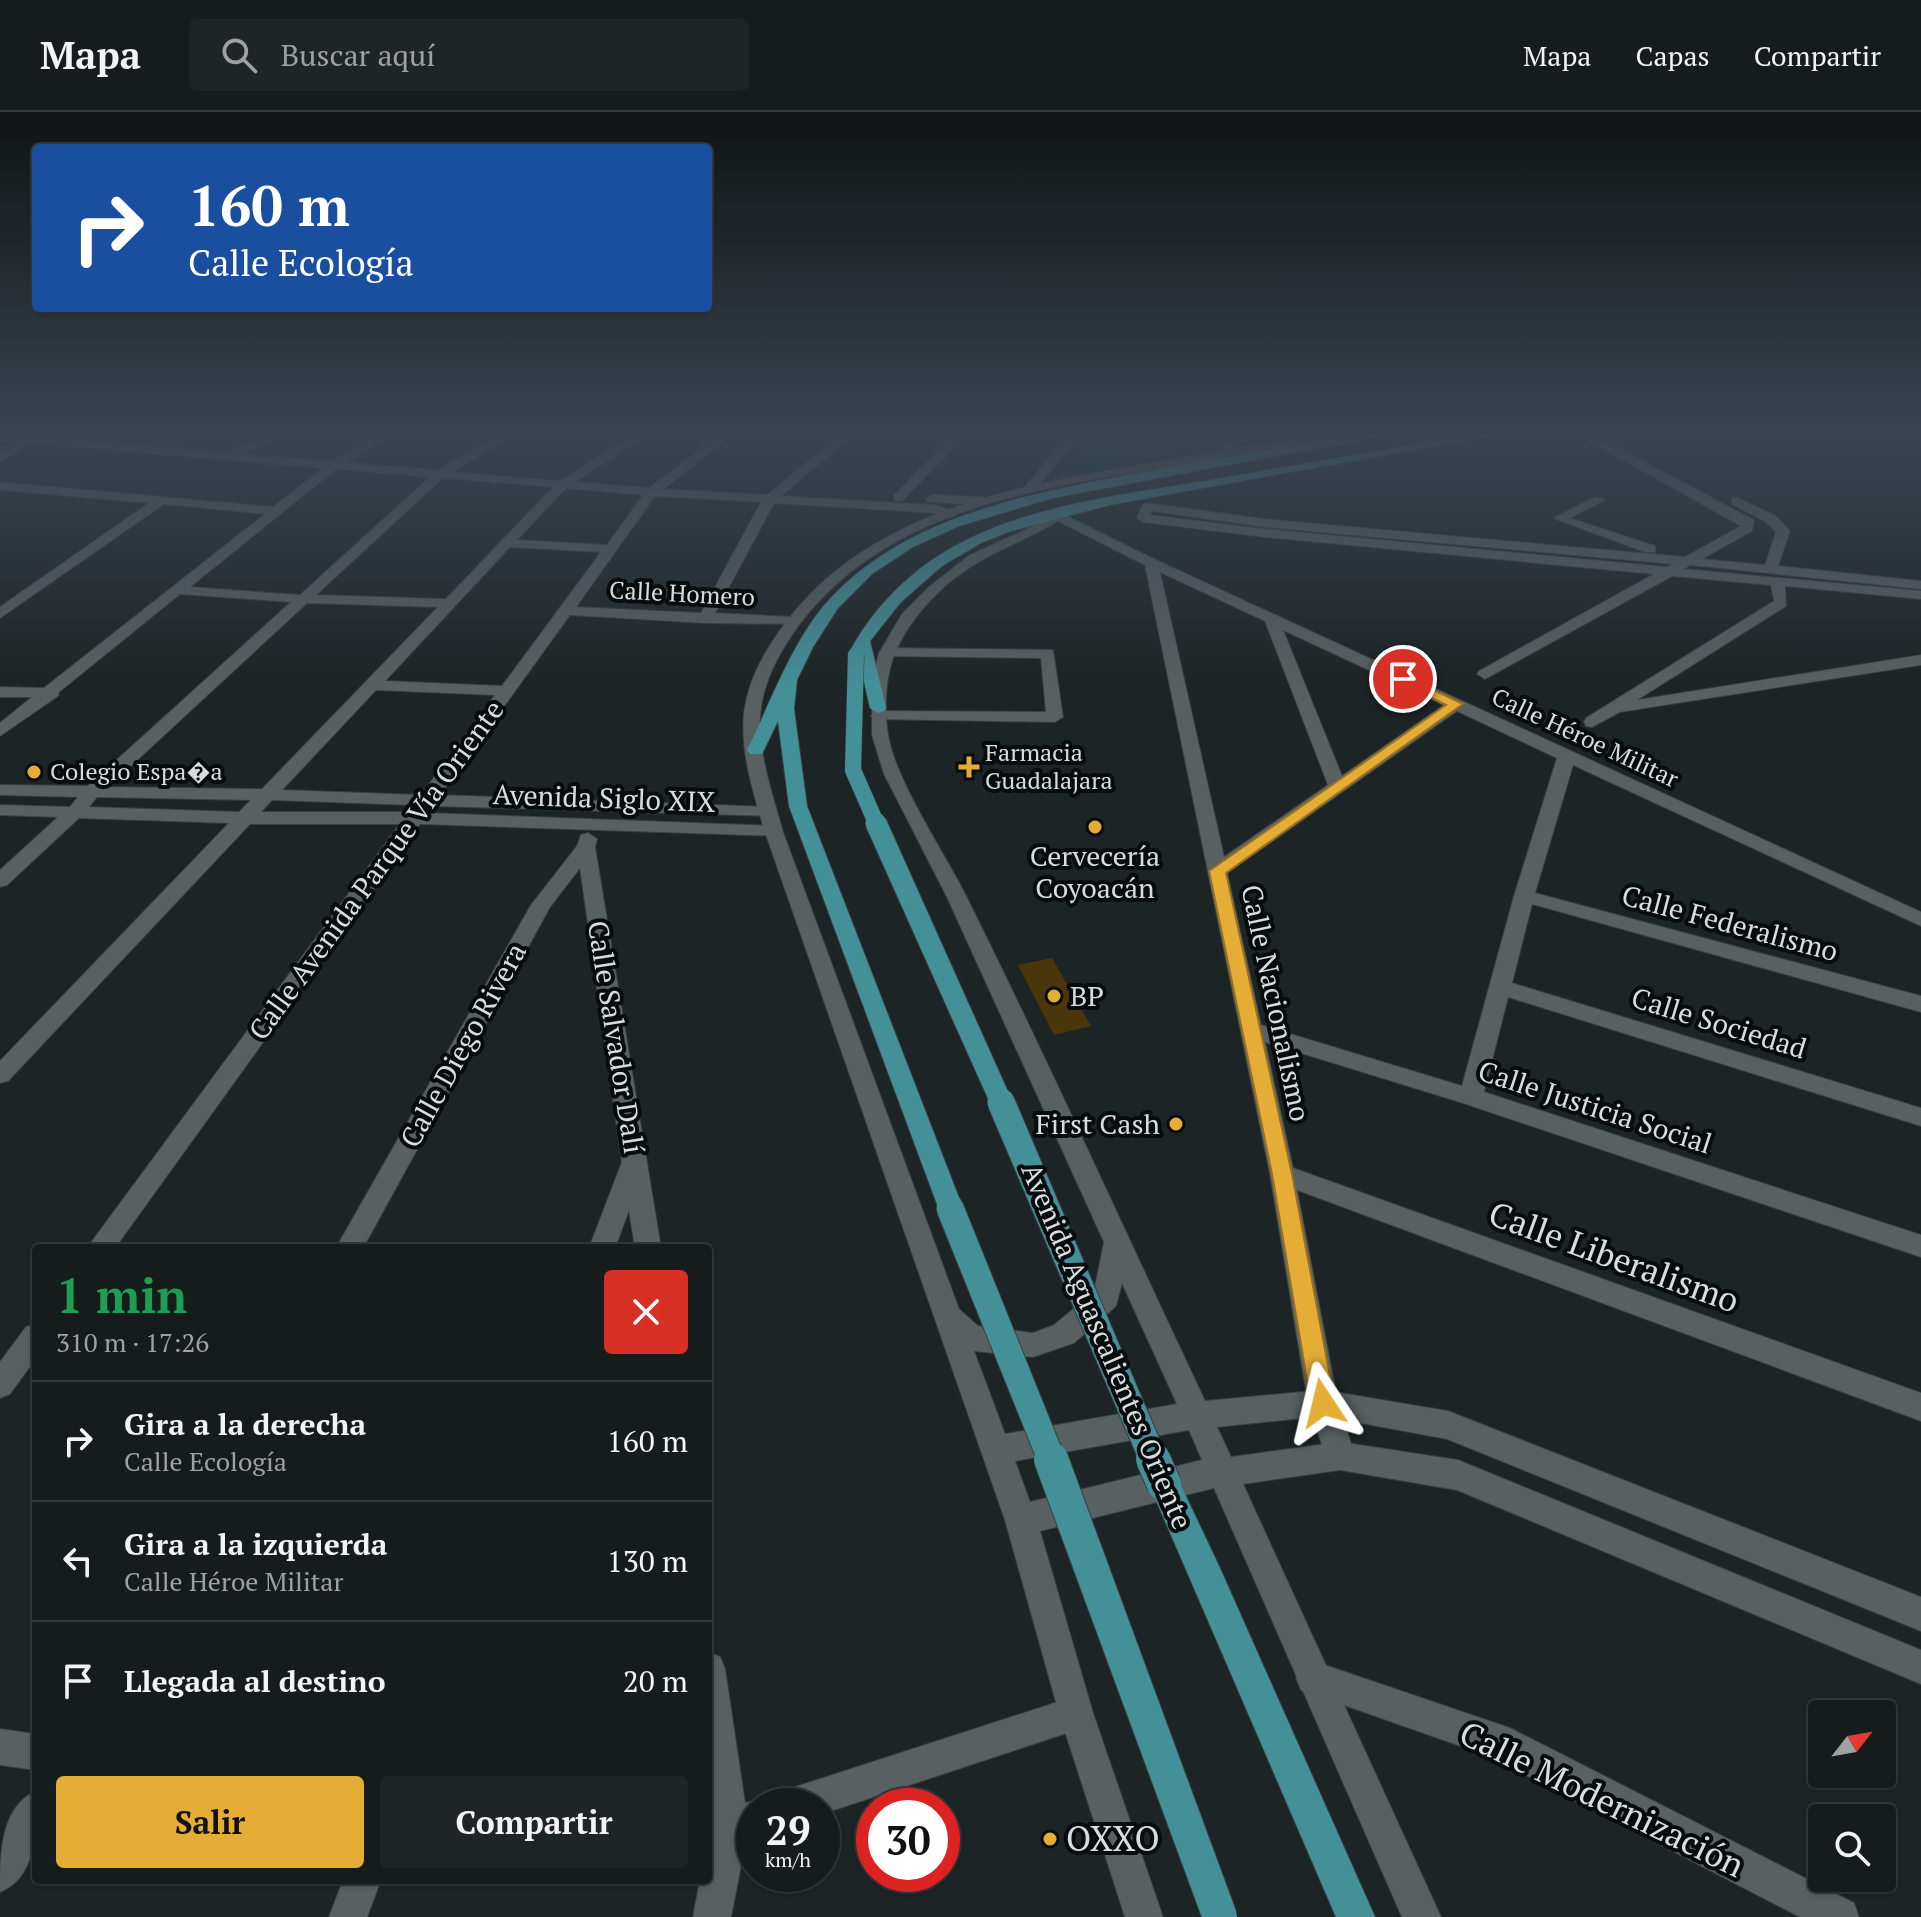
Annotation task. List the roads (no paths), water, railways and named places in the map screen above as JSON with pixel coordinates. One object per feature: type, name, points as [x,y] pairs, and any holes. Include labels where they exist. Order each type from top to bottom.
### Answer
[{"type":"main road","points":[[756,750],[818,620],[864,573],[885,559],[907,545],[973,519]]},
{"type":"main road","points":[[853,564],[885,559],[904,533]]},
{"type":"main road","points":[[878,712],[859,647],[908,588],[948,567]]},
{"type":"main road","name":"Avenida Aguascalientes Oriente","points":[[859,647],[853,770],[1036,1181],[1164,1484],[1208,1577],[1356,1917]]},
{"type":"main road","points":[[788,688],[789,754],[806,829],[950,1208],[1054,1465],[1220,1917]]},
{"type":"street","points":[[0,614],[135,519]]},
{"type":"street","points":[[0,731],[52,693],[267,519]]},
{"type":"street","points":[[0,881],[75,812],[92,792],[392,519]]},
{"type":"street","points":[[0,1075],[531,519]]},
{"type":"street","name":"Calle Avenida Parque Vía Oriente","points":[[103,1244],[633,519]]},
{"type":"street","points":[[705,619],[761,519]]},
{"type":"street","points":[[937,519],[904,533],[837,575],[793,621],[768,660],[756,691],[752,720],[756,750],[771,822],[1021,1520],[1076,1713],[1144,1917]]},
{"type":"street","points":[[1051,519],[1036,530],[948,567],[907,617],[887,653],[880,680],[880,735],[893,774],[957,897],[1197,1415],[1422,1917]]},
{"type":"street","name":"Calle Héroe Militar","points":[[1065,519],[1151,563],[1921,920]]},
{"type":"street","points":[[1158,519],[1686,561],[1774,577],[1921,595]]},
{"type":"street","points":[[1215,519],[1264,528],[1667,573],[1921,585]]},
{"type":"street","points":[[1563,519],[1686,561]]},
{"type":"street","points":[[1485,674],[1747,528],[1749,523],[1742,519]]},
{"type":"street","points":[[1592,722],[1781,603],[1774,577],[1783,531],[1768,519]]},
{"type":"street","points":[[507,543],[611,549]]},
{"type":"street","name":"Calle Nacionalismo","points":[[1151,563],[1282,1174],[1323,1403],[1340,1456]]},
{"type":"street","points":[[177,590],[302,599],[449,603]]},
{"type":"street","name":"Calle Homero","points":[[568,611],[793,621]]},
{"type":"street","points":[[1271,618],[1338,789]]},
{"type":"street","points":[[878,712],[1055,717],[1048,653],[887,653]]},
{"type":"street","points":[[1618,707],[1921,660]]},
{"type":"street","points":[[372,685],[505,691]]},
{"type":"street","points":[[0,692],[52,693]]},
{"type":"street","points":[[1217,871],[1456,704]]},
{"type":"street","points":[[1471,1097],[1524,896],[1567,755]]},
{"type":"street","name":"Avenida Siglo XIX","points":[[0,790],[270,795],[420,810],[588,837],[771,822]]},
{"type":"street","name":"Avenida Siglo XIX","points":[[0,810],[243,818],[420,810],[771,822]]},
{"type":"street","name":"Calle Salvador Dalí","points":[[588,837],[647,1244]]},
{"type":"street","name":"Calle Diego Rivera","points":[[351,1244],[541,905],[588,837]]},
{"type":"street","name":"Calle Federalismo","points":[[1524,896],[1921,1004]]},
{"type":"street","name":"Calle Sociedad","points":[[1500,987],[1921,1117]]},
{"type":"street","name":"Calle Justicia Social","points":[[1249,1029],[1471,1097],[1921,1246]]},
{"type":"street","points":[[604,1244],[635,1160]]},
{"type":"street","name":"Calle Liberalismo","points":[[1282,1174],[1921,1407]]},
{"type":"street","points":[[950,1315],[971,1338],[1033,1345],[1064,1334],[1106,1298],[1116,1244]]},
{"type":"street","points":[[0,1385],[32,1341]]},
{"type":"street","points":[[997,1450],[1197,1415],[1323,1403],[1448,1425],[1921,1614]]},
{"type":"street","points":[[1021,1520],[1222,1471],[1340,1456],[1458,1475],[1921,1667]]},
{"type":"street","name":"Calle Modernización","points":[[1313,1678],[1497,1741],[1840,1917]]},
{"type":"street","points":[[712,1696],[731,1823],[712,1917]]},
{"type":"street","points":[[840,1790],[1076,1713]]},
{"type":"street","points":[[0,1747],[32,1751]]},
{"type":"street","points":[[0,1873],[32,1816]]},
{"type":"street","points":[[348,1917],[360,1884]]},
{"type":"place","name":"Farmacia Guadalajara","points":[[969,767]]},
{"type":"place","name":"Colegio Espa�a","points":[[34,772]]},
{"type":"place","name":"Cervecería Coyoacán","points":[[1095,827]]},
{"type":"place","name":"BP","points":[[1054,996]]},
{"type":"place","name":"First Cash","points":[[1176,1124]]},
{"type":"place","name":"OXXO","points":[[1050,1839]]}]
